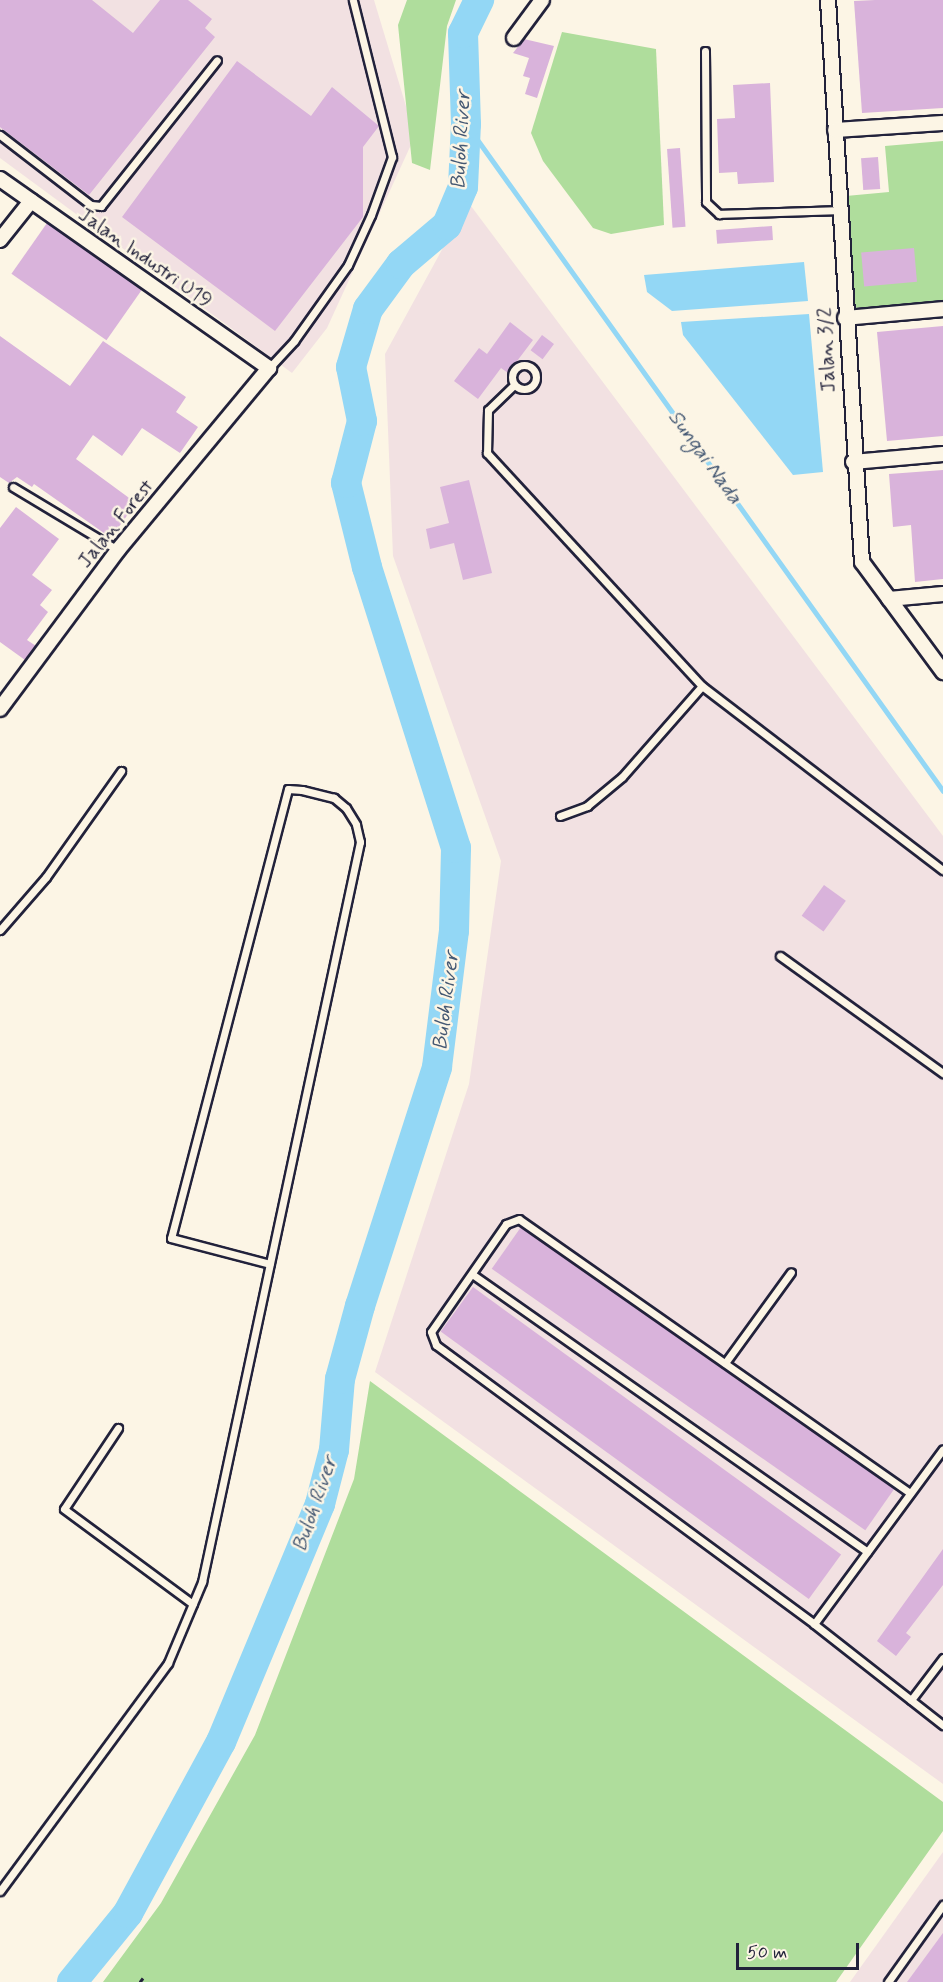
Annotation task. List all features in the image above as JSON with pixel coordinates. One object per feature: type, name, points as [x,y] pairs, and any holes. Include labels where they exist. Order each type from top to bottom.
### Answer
[{"type":"street","points":[[514,38],[542,0]]},
{"type":"street","name":"Jalan 3/2","points":[[828,0],[853,462],[862,562],[943,671]]},
{"type":"street","points":[[835,130],[943,123]]},
{"type":"street","name":"Jalan Industri U19","points":[[0,179],[269,368]]},
{"type":"street","points":[[0,240],[31,201]]},
{"type":"street","points":[[845,318],[943,309]]},
{"type":"street","name":"Jalan Forest","points":[[0,709],[118,550],[269,368]]},
{"type":"street","points":[[853,462],[943,454]]},
{"type":"street","points":[[889,599],[943,594]]},
{"type":"lane","points":[[269,368],[294,341],[348,265],[371,215],[392,157],[353,0]]},
{"type":"lane","points":[[705,51],[706,202],[718,214],[839,210]]},
{"type":"lane","points":[[0,135],[91,205],[101,206],[217,60]]},
{"type":"lane","points":[[514,385],[488,410],[488,453],[702,686],[943,870]]},
{"type":"lane","points":[[13,487],[118,550]]},
{"type":"lane","points":[[560,816],[587,806],[622,777],[702,686]]},
{"type":"lane","points":[[0,930],[46,878],[121,771]]},
{"type":"lane","points":[[0,1891],[168,1662],[202,1582],[270,1264],[360,842],[356,824],[346,808],[334,798],[288,789],[171,1238],[270,1264]]},
{"type":"lane","points":[[780,956],[943,1072]]},
{"type":"lane","points":[[910,1493],[519,1219],[506,1224],[433,1328],[431,1337],[436,1345],[814,1624],[943,1725]]},
{"type":"lane","points":[[725,1363],[791,1272]]},
{"type":"lane","points":[[472,1274],[867,1552]]},
{"type":"lane","points":[[118,1428],[64,1509],[193,1604]]},
{"type":"lane","points":[[814,1624],[943,1449]]},
{"type":"lane","points":[[911,1700],[943,1658]]},
{"type":"lane","points":[[888,1982],[943,1905]]},
{"type":"path","points":[[140,1982],[143,1978]]},
{"type":"shaded area","points":[[0,0],[374,0],[415,136],[327,328],[292,373],[0,158]]},
{"type":"shaded area","points":[[468,202],[943,836],[943,1784],[375,1372],[469,1084],[501,861],[393,556],[385,354]]},
{"type":"shaded area","points":[[943,1852],[943,1982],[850,1982]]},
{"type":"green space","points":[[407,0],[456,0],[447,26],[430,170],[412,163],[398,25]]},
{"type":"green space","points":[[562,32],[656,49],[664,225],[611,234],[593,228],[543,161],[531,133]]},
{"type":"green space","points":[[943,141],[943,301],[854,308],[846,196],[889,192],[885,146]]},
{"type":"green space","points":[[370,1381],[943,1802],[943,1831],[836,1982],[103,1982],[161,1903],[255,1735],[354,1479]]},
{"type":"water","points":[[804,262],[808,301],[672,311],[647,292],[644,275]]},
{"type":"water","points":[[809,314],[823,472],[793,475],[683,335],[681,322]]},
{"type":"building","points":[[0,0],[92,0],[133,33],[160,0],[188,0],[212,19],[205,28],[215,37],[89,195],[0,127]]},
{"type":"building","points":[[943,0],[943,108],[862,113],[854,1]]},
{"type":"building","points":[[524,39],[554,46],[537,98],[525,94],[530,78],[523,76],[529,58],[513,53]]},
{"type":"building","points":[[237,61],[311,116],[332,87],[379,126],[363,147],[363,217],[275,331],[122,217]]},
{"type":"building","points":[[770,83],[774,182],[738,184],[737,172],[719,173],[717,119],[735,118],[733,85]]},
{"type":"building","points":[[680,148],[686,227],[673,228],[667,149]]},
{"type":"building","points":[[878,157],[880,189],[863,190],[861,158]]},
{"type":"building","points":[[47,223],[142,290],[106,340],[11,274]]},
{"type":"building","points":[[772,226],[773,240],[717,244],[716,230]]},
{"type":"building","points":[[914,248],[917,282],[864,286],[861,253]]},
{"type":"building","points":[[510,322],[533,340],[508,373],[501,368],[478,399],[454,381],[479,348],[487,354]]},
{"type":"building","points":[[943,326],[943,436],[887,441],[877,332]]},
{"type":"building","points":[[542,335],[554,344],[543,359],[531,350]]},
{"type":"building","points":[[0,336],[70,386],[103,341],[186,397],[176,412],[198,427],[180,453],[142,428],[122,456],[93,435],[76,459],[136,503],[111,538],[34,484],[32,487],[17,477],[9,483],[0,477]]},
{"type":"building","points":[[943,470],[943,579],[915,582],[911,525],[893,527],[889,474]]},
{"type":"building","points":[[469,480],[492,573],[463,580],[454,543],[430,549],[426,529],[449,523],[440,487]]},
{"type":"building","points":[[16,507],[59,539],[32,575],[52,590],[40,605],[48,612],[27,640],[36,646],[25,660],[0,642],[0,528]]},
{"type":"building","points":[[824,885],[846,901],[824,932],[802,916]]},
{"type":"building","points":[[521,1227],[895,1489],[865,1530],[492,1269]]},
{"type":"building","points":[[473,1287],[841,1554],[809,1599],[441,1331]]},
{"type":"building","points":[[943,1549],[943,1585],[906,1633],[911,1637],[896,1656],[877,1641]]},
{"type":"building","points":[[943,1933],[943,1982],[907,1982]]},
{"type":"waterway","name":"Buloh River","points":[[72,1982],[128,1913],[221,1742],[320,1504],[334,1450],[340,1379],[360,1306],[437,1067],[454,931],[456,848],[367,567],[346,483],[362,421],[351,367],[368,309],[401,264],[447,225],[463,187],[466,124],[463,33],[479,0]]},
{"type":"waterway","name":"Sungai Nada","points":[[466,124],[943,791]]}]
